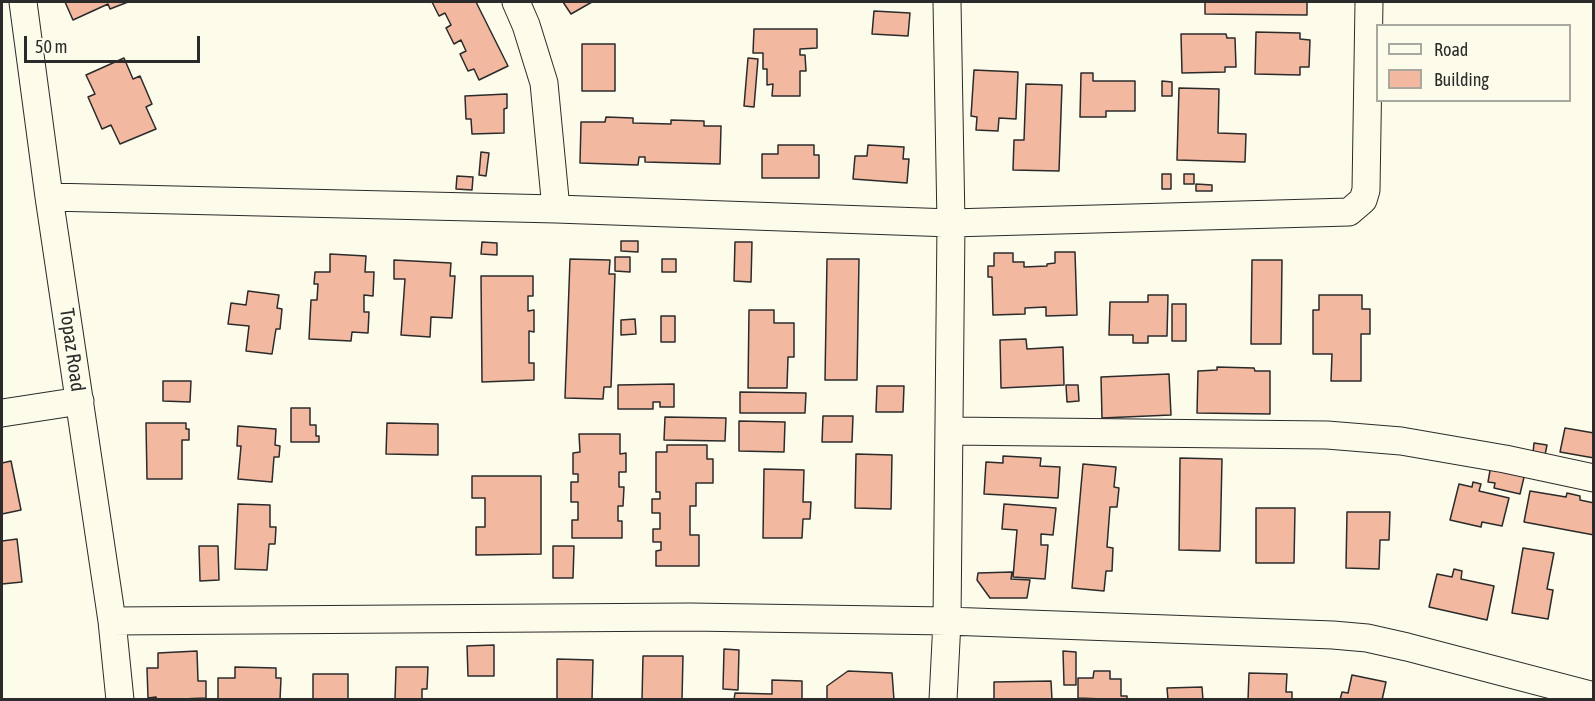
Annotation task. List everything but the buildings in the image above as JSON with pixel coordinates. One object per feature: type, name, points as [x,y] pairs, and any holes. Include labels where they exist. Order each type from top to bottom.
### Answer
[{"type":"street","name":"Topaz Road","points":[[23,2],[49,197],[112,621],[120,699]]},
{"type":"street","points":[[516,2],[526,25],[544,83],[556,209]]},
{"type":"street","points":[[943,699],[947,621],[951,223],[947,2]]},
{"type":"street","points":[[49,197],[556,209],[951,223],[1349,212],[1363,200],[1366,190],[1369,2]]},
{"type":"street","points":[[2,413],[80,401]]},
{"type":"street","points":[[949,431],[1348,437],[1412,443],[1505,459],[1593,478]]},
{"type":"street","points":[[112,621],[690,617],[947,621],[1333,635],[1367,638],[1407,647],[1593,696]]}]
